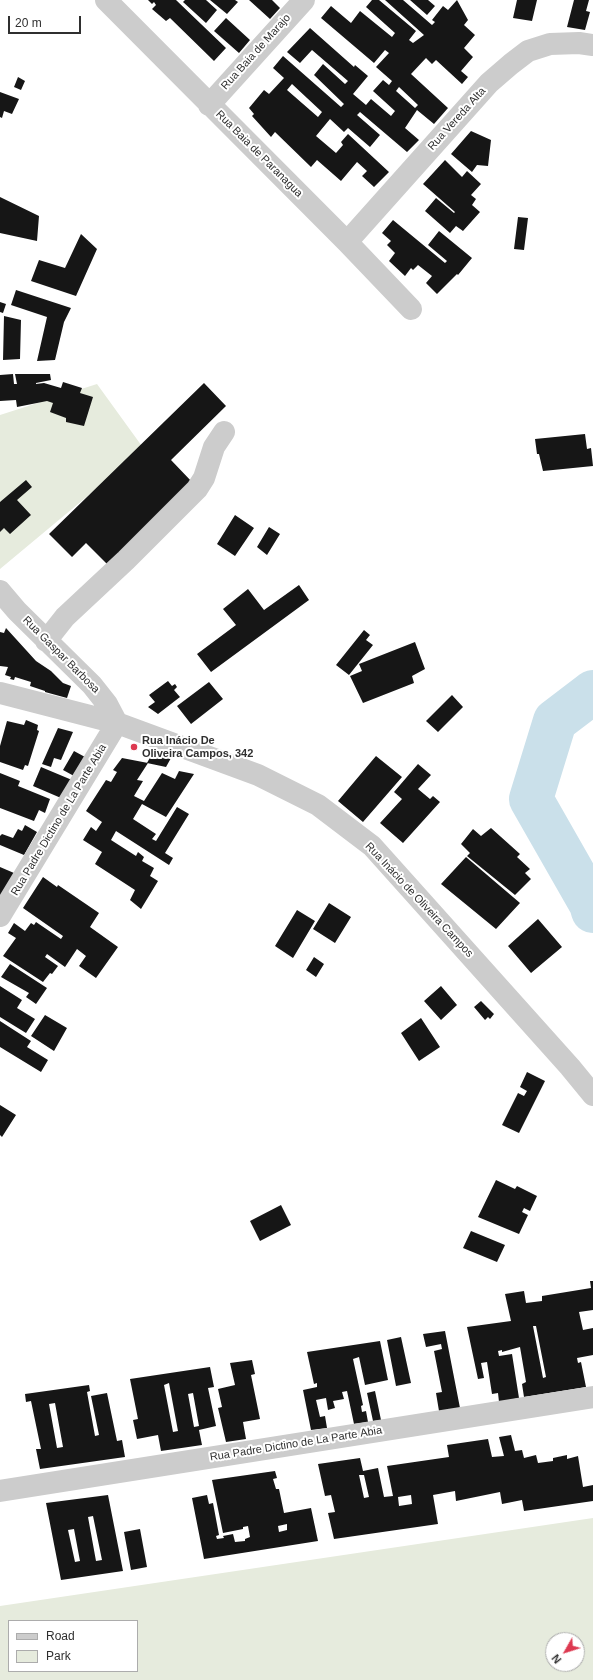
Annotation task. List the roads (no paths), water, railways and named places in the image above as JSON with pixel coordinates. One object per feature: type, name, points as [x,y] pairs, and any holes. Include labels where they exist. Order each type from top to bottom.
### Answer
[{"type":"street","name":"Rua Baia de Paranagua","points":[[106,0],[412,309]]},
{"type":"street","name":"Rua Baia de Marajo","points":[[209,104],[304,0]]},
{"type":"street","name":"Rua Vereda Alta","points":[[347,242],[489,83],[511,64],[528,51],[550,44],[593,45]]},
{"type":"street","points":[[46,640],[65,617],[126,560],[197,489],[204,478],[214,447],[224,432]]},
{"type":"street","name":"Rua Gaspar Barbosa","points":[[0,591],[46,640],[92,685],[107,704],[117,723]]},
{"type":"street","name":"Rua Inácio de Oliveira Campos","points":[[0,693],[117,723],[258,775],[318,805],[372,846],[570,1067],[593,1095]]},
{"type":"street","name":"Rua Padre Dictino de La Parte Abia","points":[[0,916],[117,723]]},
{"type":"street","name":"Rua Padre Dictino de La Parte Abia","points":[[0,1491],[593,1397]]},
{"type":"waterway","points":[[593,692],[555,721],[531,799],[591,904],[593,911]]},
{"type":"place","name":"Rua Inácio De Oliveira Campos, 342","points":[[134,747]]}]
